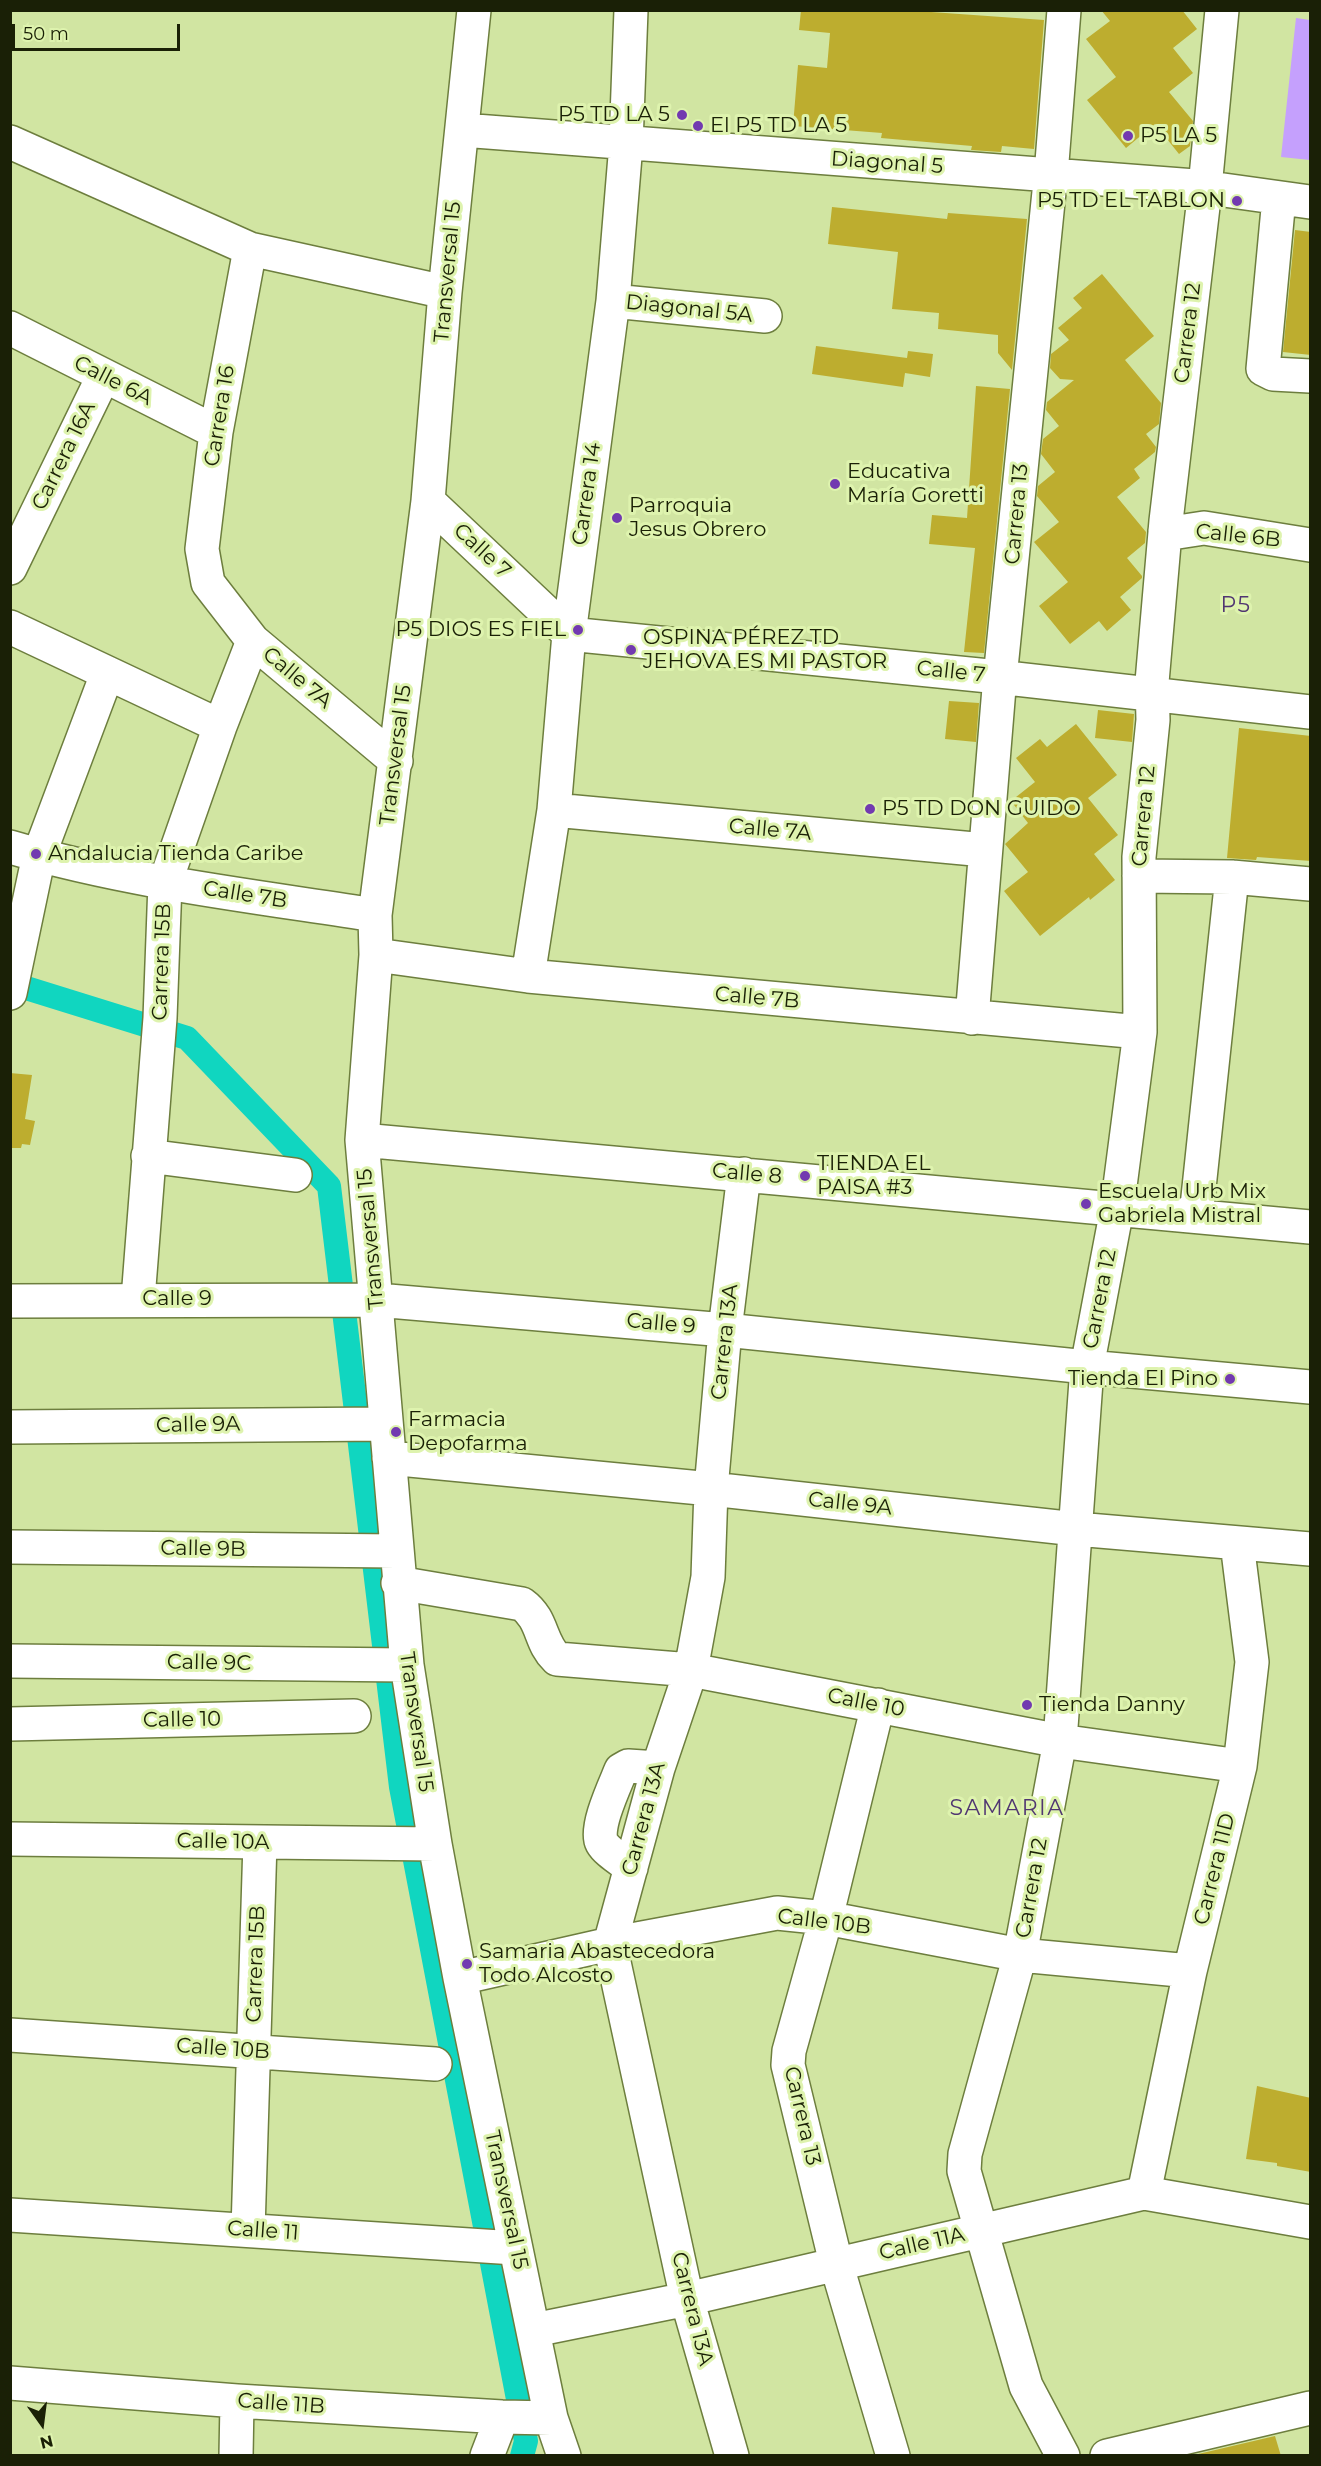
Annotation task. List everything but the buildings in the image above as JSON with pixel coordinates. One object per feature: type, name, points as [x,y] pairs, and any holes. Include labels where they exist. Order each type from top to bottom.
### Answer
[{"type":"street","name":"Transversal 15","points":[[474,10],[445,292],[428,501],[375,915],[376,955],[362,1140],[368,1299],[364,1424],[389,1458],[385,1559],[393,1665],[420,1844],[460,1978],[496,2248],[534,2330],[525,2418],[564,2456]]},
{"type":"street","name":"Carrera 14","points":[[528,976],[554,810],[569,633],[613,301],[626,144],[632,10]]},
{"type":"street","name":"Carrera 13","points":[[972,1018],[985,850],[1064,10]]},
{"type":"street","name":"Carrera 12","points":[[1064,2456],[1026,2386],[964,2171],[965,2154],[1020,1955],[1059,1741],[1087,1367],[1117,1209],[1140,1032],[1138,857],[1154,720],[1166,695],[1165,531],[1206,187],[1222,10]]},
{"type":"street","name":"Diagonal 5","points":[[462,130],[1206,187],[1295,200]]},
{"type":"street","points":[[10,142],[250,249],[445,292]]},
{"type":"street","points":[[1295,200],[1263,369],[1273,374],[1311,376]]},
{"type":"street","name":"Carrera 16","points":[[208,583],[202,549],[216,432],[250,249]]},
{"type":"street","name":"Diagonal 5A","points":[[613,301],[765,316]]},
{"type":"street","name":"Calle 6A","points":[[10,328],[216,432]]},
{"type":"street","name":"Carrera 16A","points":[[10,568],[103,376]]},
{"type":"street","name":"Calle 7","points":[[428,501],[569,633],[1001,677],[1311,712]]},
{"type":"street","name":"Calle 6B","points":[[1165,531],[1219,530],[1311,545]]},
{"type":"street","name":"Calle 7A","points":[[208,583],[253,641],[396,761]]},
{"type":"street","points":[[10,627],[220,726]]},
{"type":"street","name":"Carrera 15B","points":[[138,1299],[160,1028],[165,883],[220,726],[253,641]]},
{"type":"street","points":[[13,981],[25,851],[107,674]]},
{"type":"street","name":"Calle 7A","points":[[554,810],[985,850]]},
{"type":"street","name":"Calle 7B","points":[[25,851],[165,883],[375,915]]},
{"type":"street","points":[[1139,876],[1232,876],[1311,884]]},
{"type":"street","points":[[1196,1216],[1232,876]]},
{"type":"street","name":"Calle 7B","points":[[376,955],[528,976],[1140,1032]]},
{"type":"street","name":"Calle 8","points":[[362,1140],[1311,1227]]},
{"type":"street","points":[[148,1156],[295,1175]]},
{"type":"street","name":"Carrera 13A","points":[[732,2456],[687,2299],[610,1944],[658,1768],[691,1670],[708,1576],[711,1489],[725,1330],[744,1174]]},
{"type":"street","name":"Calle 9","points":[[10,1301],[368,1299],[725,1330],[1311,1387]]},
{"type":"street","name":"Calle 9A","points":[[10,1427],[364,1424]]},
{"type":"street","name":"Calle 9A","points":[[389,1458],[711,1489],[1076,1529],[1311,1549]]},
{"type":"street","name":"Carrera 11D","points":[[1144,2193],[1190,1971],[1240,1766],[1252,1662],[1238,1543]]},
{"type":"street","name":"Calle 9B","points":[[10,1547],[385,1559],[522,1604]]},
{"type":"street","name":"Calle 10","points":[[522,1604],[533,1612],[549,1652],[557,1659],[691,1670],[1059,1741],[1240,1766]]},
{"type":"street","name":"Calle 9C","points":[[10,1661],[393,1665]]},
{"type":"street","name":"Carrera 13","points":[[878,1706],[826,1918],[789,2050],[788,2065],[836,2264],[893,2456]]},
{"type":"street","name":"Calle 10","points":[[10,1724],[354,1716]]},
{"type":"street","name":"Calle 10A","points":[[10,1839],[420,1844]]},
{"type":"street","name":"Carrera 15B","points":[[248,2230],[261,1842]]},
{"type":"street","name":"Calle 10B","points":[[460,1978],[610,1944],[777,1913],[826,1918],[1020,1955],[1190,1971]]},
{"type":"street","name":"Calle 10B","points":[[10,2035],[435,2064]]},
{"type":"street","name":"Calle 11A","points":[[534,2330],[687,2299],[1144,2193],[1311,2222]]},
{"type":"street","name":"Calle 11","points":[[10,2215],[496,2248]]},
{"type":"street","name":"Calle 11B","points":[[10,2383],[237,2401],[525,2418]]},
{"type":"street","points":[[236,2456],[237,2401]]},
{"type":"street","points":[[1107,2456],[1311,2408]]},
{"type":"street","points":[[487,2456],[525,2418]]},
{"type":"shaded area","points":[[1296,18],[1310,20],[1310,160],[1281,157]]},
{"type":"waterway","points":[[10,983],[187,1038],[329,1186],[401,1787],[526,2441],[522,2456]]},
{"type":"place","name":"P5 TD LA 5","points":[[682,115]]},
{"type":"place","name":"El P5 TD LA 5","points":[[698,126]]},
{"type":"place","name":"P5 LA 5","points":[[1128,136]]},
{"type":"place","name":"P5 TD EL TABLON","points":[[1237,201]]},
{"type":"place","name":"Educativa María Goretti","points":[[835,484]]},
{"type":"place","name":"Parroquia Jesus Obrero","points":[[617,518]]},
{"type":"place","name":"P5 DIOS ES FIEL","points":[[578,630]]},
{"type":"place","name":"OSPINA PÉREZ TD JEHOVA ES MI PASTOR","points":[[631,650]]},
{"type":"place","name":"P5 TD DON GUIDO","points":[[870,809]]},
{"type":"place","name":"Andalucia Tienda Caribe","points":[[36,854]]},
{"type":"place","name":"TIENDA EL PAISA #3","points":[[805,1176]]},
{"type":"place","name":"Escuela Urb Mix Gabriela Mistral","points":[[1086,1204]]},
{"type":"place","name":"Tienda El Pino","points":[[1230,1379]]},
{"type":"place","name":"Farmacia Depofarma","points":[[396,1432]]},
{"type":"place","name":"Tienda Danny","points":[[1027,1705]]},
{"type":"place","name":"Samaria Abastecedora Todo Alcosto","points":[[467,1964]]},
{"type":"district","name":"P5","points":[[1236,606]]},
{"type":"district","name":"SAMARIA","points":[[1007,1809]]}]
